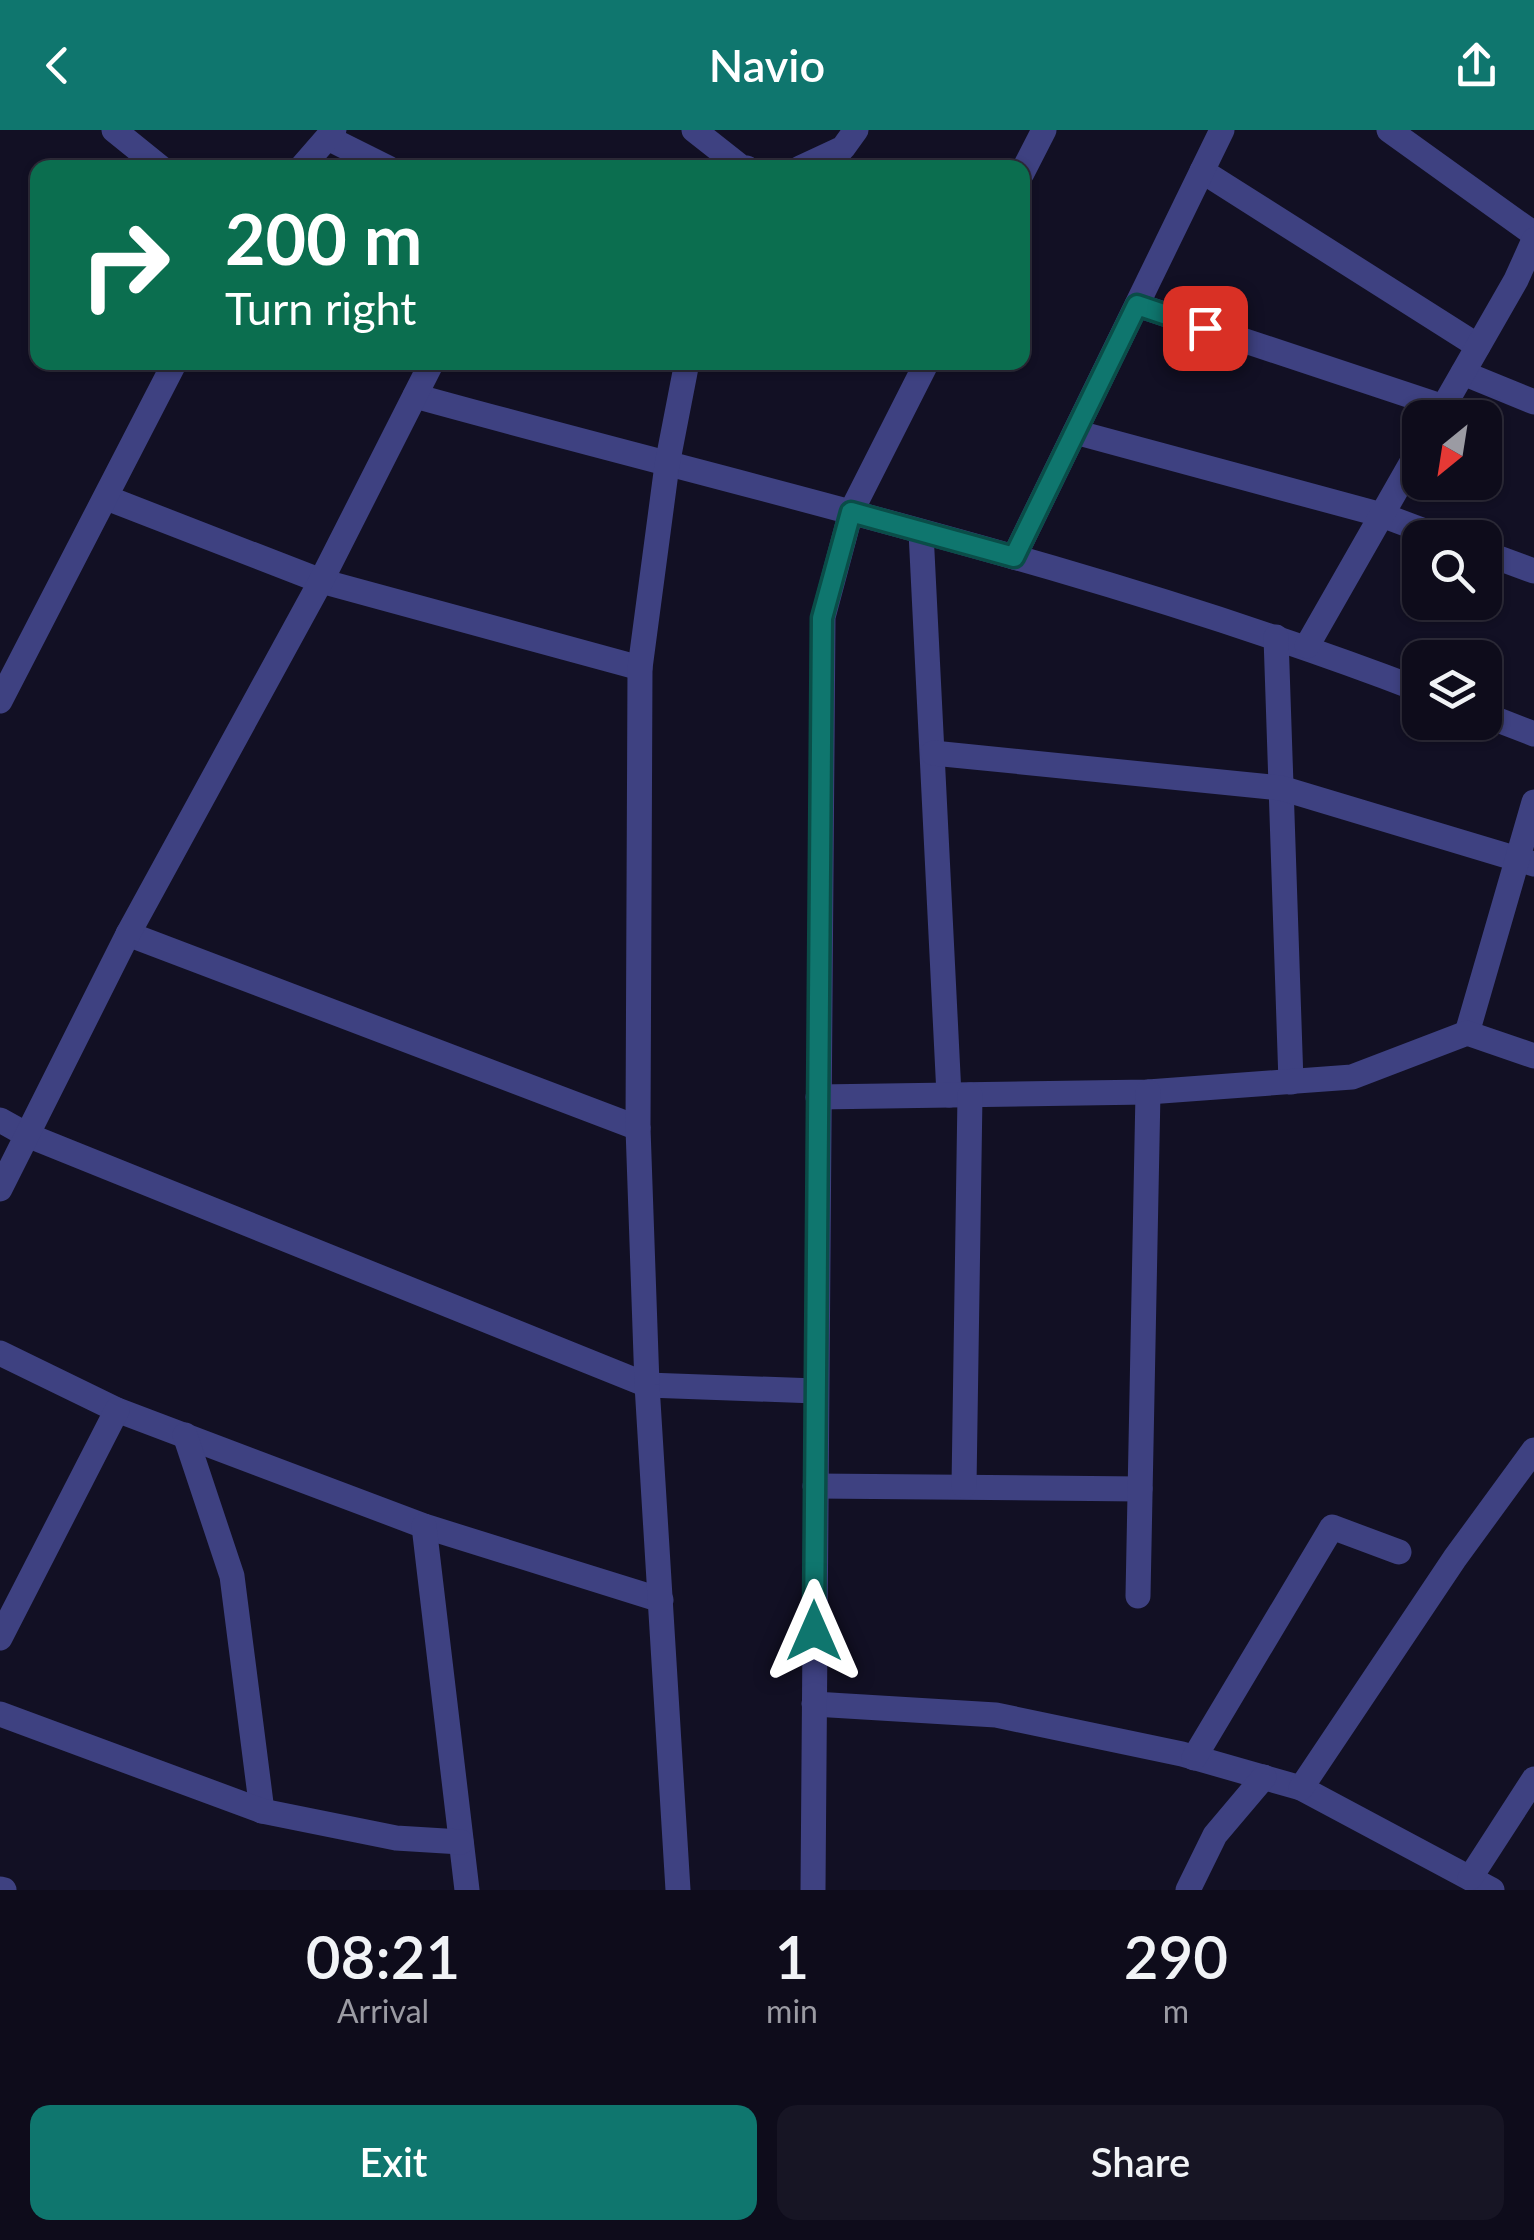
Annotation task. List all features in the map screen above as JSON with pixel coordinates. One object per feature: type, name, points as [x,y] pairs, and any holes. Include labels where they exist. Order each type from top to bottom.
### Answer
[{"type":"street","points":[[114,130],[151,160]]},
{"type":"street","points":[[694,130],[733,160]]},
{"type":"street","points":[[817,160],[843,148],[856,130]]},
{"type":"street","points":[[1029,160],[1044,130]]},
{"type":"street","points":[[1014,557],[1222,130]]},
{"type":"street","points":[[1389,130],[1534,237],[1516,280],[1448,400]]},
{"type":"street","points":[[307,160],[331,134],[375,160]]},
{"type":"street","points":[[1202,171],[1478,346]]},
{"type":"street","points":[[1137,305],[1407,400]]},
{"type":"street","points":[[0,701],[171,370]]},
{"type":"street","points":[[0,1189],[128,934],[321,581],[428,370]]},
{"type":"street","points":[[678,1890],[647,1385],[638,1128],[640,668],[667,465],[685,370]]},
{"type":"street","points":[[813,1890],[822,618],[851,512],[922,370]]},
{"type":"street","points":[[1463,373],[1534,402]]},
{"type":"street","points":[[415,396],[1014,557],[1306,646],[1402,683]]},
{"type":"street","points":[[1075,432],[1402,522]]},
{"type":"street","points":[[1306,646],[1402,479]]},
{"type":"street","points":[[106,498],[321,581],[640,668]]},
{"type":"street","points":[[922,532],[933,753],[960,1095],[964,1486]]},
{"type":"street","points":[[1502,560],[1534,572]]},
{"type":"street","points":[[1276,637],[1290,1082]]},
{"type":"street","points":[[1502,722],[1534,734]]},
{"type":"street","points":[[933,753],[1280,788],[1526,861]]},
{"type":"street","points":[[1467,1033],[1526,861],[1534,802]]},
{"type":"street","points":[[128,934],[638,1128]]},
{"type":"street","points":[[818,1098],[1148,1092],[1352,1078],[1467,1033],[1534,1056]]},
{"type":"street","points":[[1138,1596],[1148,1092]]},
{"type":"street","points":[[0,1120],[27,1135],[647,1385],[816,1391]]},
{"type":"street","points":[[0,1353],[118,1410],[424,1526],[661,1600]]},
{"type":"street","points":[[0,1638],[118,1410]]},
{"type":"street","points":[[186,1436],[232,1576],[262,1810]]},
{"type":"street","points":[[1301,1788],[1454,1558],[1534,1450]]},
{"type":"street","points":[[815,1486],[1140,1489]]},
{"type":"street","points":[[424,1526],[467,1890]]},
{"type":"street","points":[[1194,1758],[1332,1527],[1400,1552]]},
{"type":"street","points":[[814,1704],[996,1715],[1194,1758],[1301,1788],[1481,1884],[1534,1779]]},
{"type":"street","points":[[0,1714],[262,1810],[396,1838],[461,1842]]},
{"type":"street","points":[[1188,1890],[1215,1835],[1264,1778]]},
{"type":"route","points":[[814,1631],[822,618],[851,512],[1014,557],[1137,305],[1205,328]]}]
